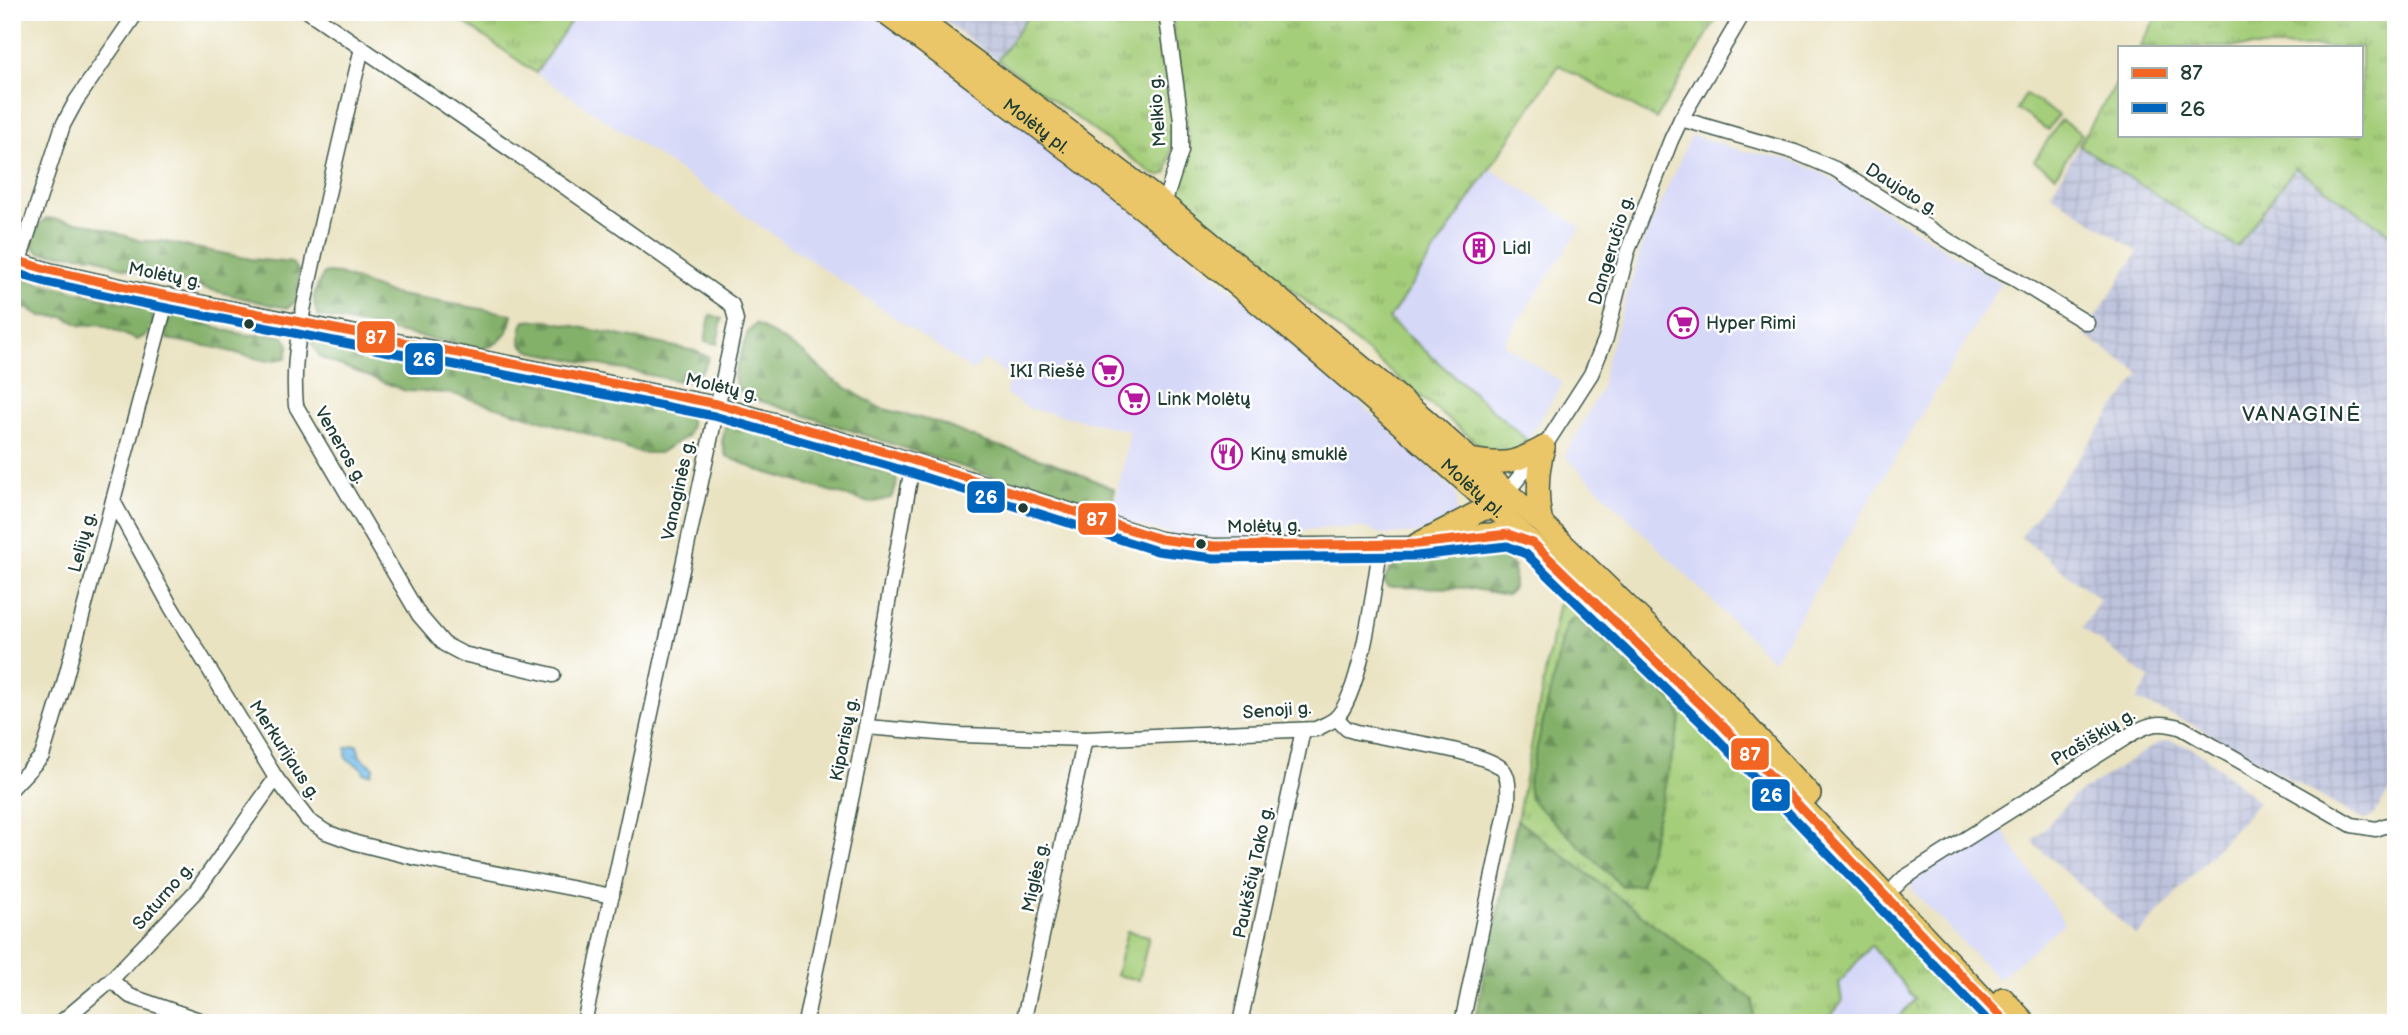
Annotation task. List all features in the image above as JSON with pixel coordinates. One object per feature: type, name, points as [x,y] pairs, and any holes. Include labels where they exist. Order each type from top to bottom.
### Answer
[{"type":"highway","name":"Molėtų pl.","points":[[883,12],[1034,123],[1500,495],[1713,689],[2026,1023]]},
{"type":"highway","name":"Molėtų pl.","points":[[909,12],[1164,204],[1423,416],[1463,466]]},
{"type":"highway","points":[[1454,532],[1461,514],[1460,481],[1463,466],[1512,462],[1544,447]]},
{"type":"highway","points":[[1535,526],[1539,468],[1544,447]]},
{"type":"highway","points":[[1454,532],[1500,495],[1535,526]]},
{"type":"highway","name":"Molėtų pl.","points":[[1535,526],[2007,1023]]},
{"type":"highway","points":[[1417,544],[1454,532],[1508,534],[1535,526]]},
{"type":"street","points":[[16,260],[63,125],[76,101],[137,12]]},
{"type":"street","name":"Vanaginės g.","points":[[309,12],[565,187],[732,305],[736,312],[584,1023]]},
{"type":"street","name":"Melkio g.","points":[[1164,204],[1181,151],[1181,120],[1166,12]]},
{"type":"street","name":"Dangeručio g.","points":[[1500,495],[1544,447],[1598,360],[1627,253],[1648,195],[1681,119],[1744,12]]},
{"type":"street","name":"Veneros g.","points":[[362,48],[325,204],[301,322],[293,376],[296,406],[419,615],[437,637],[454,650],[553,675]]},
{"type":"street","name":"Daujoto g.","points":[[1681,119],[1802,155],[1835,169],[1990,267],[2087,323]]},
{"type":"street","name":"Molėtų g.","points":[[16,260],[87,279],[717,404],[812,430],[1132,532],[1184,544],[1417,544]]},
{"type":"street","name":"Lelijų g.","points":[[12,788],[42,757],[168,295]]},
{"type":"street","name":"Kiparisų g.","points":[[805,1023],[866,727],[914,462]]},
{"type":"street","name":"Merkurijaus g.","points":[[113,501],[171,607],[276,778],[308,820],[336,836],[416,858],[612,896]]},
{"type":"street","points":[[1336,718],[1345,705],[1366,638],[1381,543]]},
{"type":"street","name":"Senoji g.","points":[[866,727],[962,735],[1085,739],[1316,729],[1336,718],[1347,729],[1357,732],[1468,754],[1490,761],[1505,773],[1508,803],[1462,1023]]},
{"type":"street","name":"Prašiškių g.","points":[[1896,886],[1904,878],[2152,723],[2168,723],[2182,729],[2352,825],[2376,829],[2396,822]]},
{"type":"street","name":"Paukščių Tako g.","points":[[1240,1023],[1303,730]]},
{"type":"street","name":"Miglės g.","points":[[1023,1023],[1085,739]]},
{"type":"street","name":"Saturno g.","points":[[60,1023],[111,980],[197,890],[276,778]]},
{"type":"street","points":[[111,980],[130,996],[208,1023]]},
{"type":"shaded area","points":[[577,12],[871,12],[1041,137],[1288,335],[1455,492],[1455,517],[1420,533],[1384,535],[1365,528],[1327,528],[1253,539],[1191,539],[1112,518],[1130,431],[1028,408],[1006,394],[1009,376],[984,359],[973,371],[536,73]]},
{"type":"shaded area","points":[[932,12],[1031,12],[998,60]]},
{"type":"shaded area","points":[[1691,135],[1740,150],[1788,159],[1821,172],[2001,283],[1773,661],[1565,456],[1601,389],[1606,363],[1644,240]]},
{"type":"shaded area","points":[[2079,145],[2237,247],[2295,168],[2396,238],[2396,783],[2371,818],[2363,820],[2194,725],[2136,700],[2150,679],[2082,628],[2100,600],[2021,537],[2140,373],[2084,335],[2138,252],[2051,194]]},
{"type":"shaded area","points":[[1489,168],[1581,227],[1503,344],[1563,383],[1527,440],[1389,319]]},
{"type":"shaded area","points":[[2169,740],[2188,746],[2205,756],[2259,802],[2137,936],[2032,842],[2073,797],[2156,744]]},
{"type":"shaded area","points":[[1999,825],[2064,923],[1998,979],[1911,886],[1914,879]]},
{"type":"shaded area","points":[[1871,944],[1916,999],[1893,1023],[1825,1023],[1842,1002],[1839,983]]},
{"type":"green space","points":[[449,12],[577,12],[536,73]]},
{"type":"green space","points":[[1031,12],[1157,12],[1176,121],[1167,173],[1160,176],[1153,174],[998,60]]},
{"type":"green space","points":[[1171,12],[1721,12],[1656,119],[1559,65],[1389,319],[1527,440],[1514,454],[1490,454],[1178,195],[1189,141]]},
{"type":"green space","points":[[2160,12],[2396,12],[2396,238],[2295,168],[2237,247],[2079,145],[2118,81],[2118,136],[2362,136],[2362,46],[2140,46]]},
{"type":"green space","points":[[2026,94],[2058,115],[2048,130],[2017,109]]},
{"type":"green space","points":[[2061,120],[2082,134],[2056,175],[2034,161]]},
{"type":"green space","points":[[12,212],[17,214],[20,226],[19,234],[12,245]]},
{"type":"green space","points":[[46,218],[90,224],[141,241],[160,241],[251,259],[292,263],[301,273],[296,301],[288,308],[271,305],[116,266],[95,256],[40,253],[32,246],[38,226]]},
{"type":"green space","points":[[324,273],[339,274],[392,294],[512,314],[511,321],[503,338],[494,345],[481,349],[318,316],[314,304],[315,293]]},
{"type":"green space","points":[[12,276],[149,309],[154,320],[153,328],[137,340],[100,324],[82,326],[65,317],[41,316],[29,309],[12,308]]},
{"type":"green space","points":[[181,312],[232,332],[283,336],[289,344],[286,358],[267,361],[167,339],[166,330],[170,317]]},
{"type":"green space","points":[[710,315],[722,319],[717,344],[705,341]]},
{"type":"green space","points":[[545,320],[695,351],[709,357],[700,373],[684,382],[530,351],[521,344],[521,329],[525,321]]},
{"type":"green space","points":[[756,324],[804,353],[832,379],[880,408],[939,423],[985,442],[1052,462],[1114,489],[1113,501],[1107,511],[1094,510],[746,396],[736,387],[734,375],[748,332]]},
{"type":"green space","points":[[326,340],[688,413],[691,425],[687,436],[659,453],[641,453],[588,434],[450,393],[406,391],[321,358],[311,342]]},
{"type":"green space","points":[[738,424],[781,439],[809,445],[847,461],[897,476],[896,487],[891,498],[870,503],[758,470],[726,456],[722,443],[725,426]]},
{"type":"green space","points":[[1428,555],[1501,556],[1514,567],[1512,590],[1507,595],[1468,588],[1389,587],[1384,582],[1393,561]]},
{"type":"green space","points":[[1561,591],[1666,686],[1991,1023],[1893,1023],[1915,999],[1871,945],[1839,983],[1842,1002],[1825,1023],[1753,1023],[1752,1000],[1517,820]],"holes":[[[1581,621],[1676,704],[1681,718],[1530,799],[1528,784],[1566,626]]]},
{"type":"green space","points":[[1573,618],[1581,621],[1677,705],[1681,718],[1641,885],[1622,886],[1530,799],[1528,784],[1566,625]]},
{"type":"green space","points":[[1517,820],[1753,1000],[1753,1023],[1474,1023]]},
{"type":"green space","points":[[1127,931],[1149,936],[1139,980],[1116,975]]},
{"type":"water","points":[[357,745],[360,757],[374,767],[371,774],[364,773],[362,768],[346,758],[346,748]]},
{"type":"transit line","name":"87","points":[[12,259],[143,291],[717,404],[896,455],[1160,539],[1214,546],[1417,544],[1508,534],[1533,543],[1721,724],[2007,1023]]},
{"type":"transit line","name":"26","points":[[12,272],[141,303],[714,416],[892,467],[1157,551],[1214,558],[1417,556],[1507,546],[1526,554],[1712,733],[1990,1023]]},
{"type":"place","name":"Lidl","points":[[1479,248]]},
{"type":"place","name":"Hyper Rimi","points":[[1683,323]]},
{"type":"place","name":"IKI Riešė","points":[[1108,371]]},
{"type":"place","name":"Link Molėtų","points":[[1134,399]]},
{"type":"place","name":"Kinų smuklė","points":[[1227,454]]},
{"type":"district","name":"VANAGINĖ","points":[[2302,414]]}]
